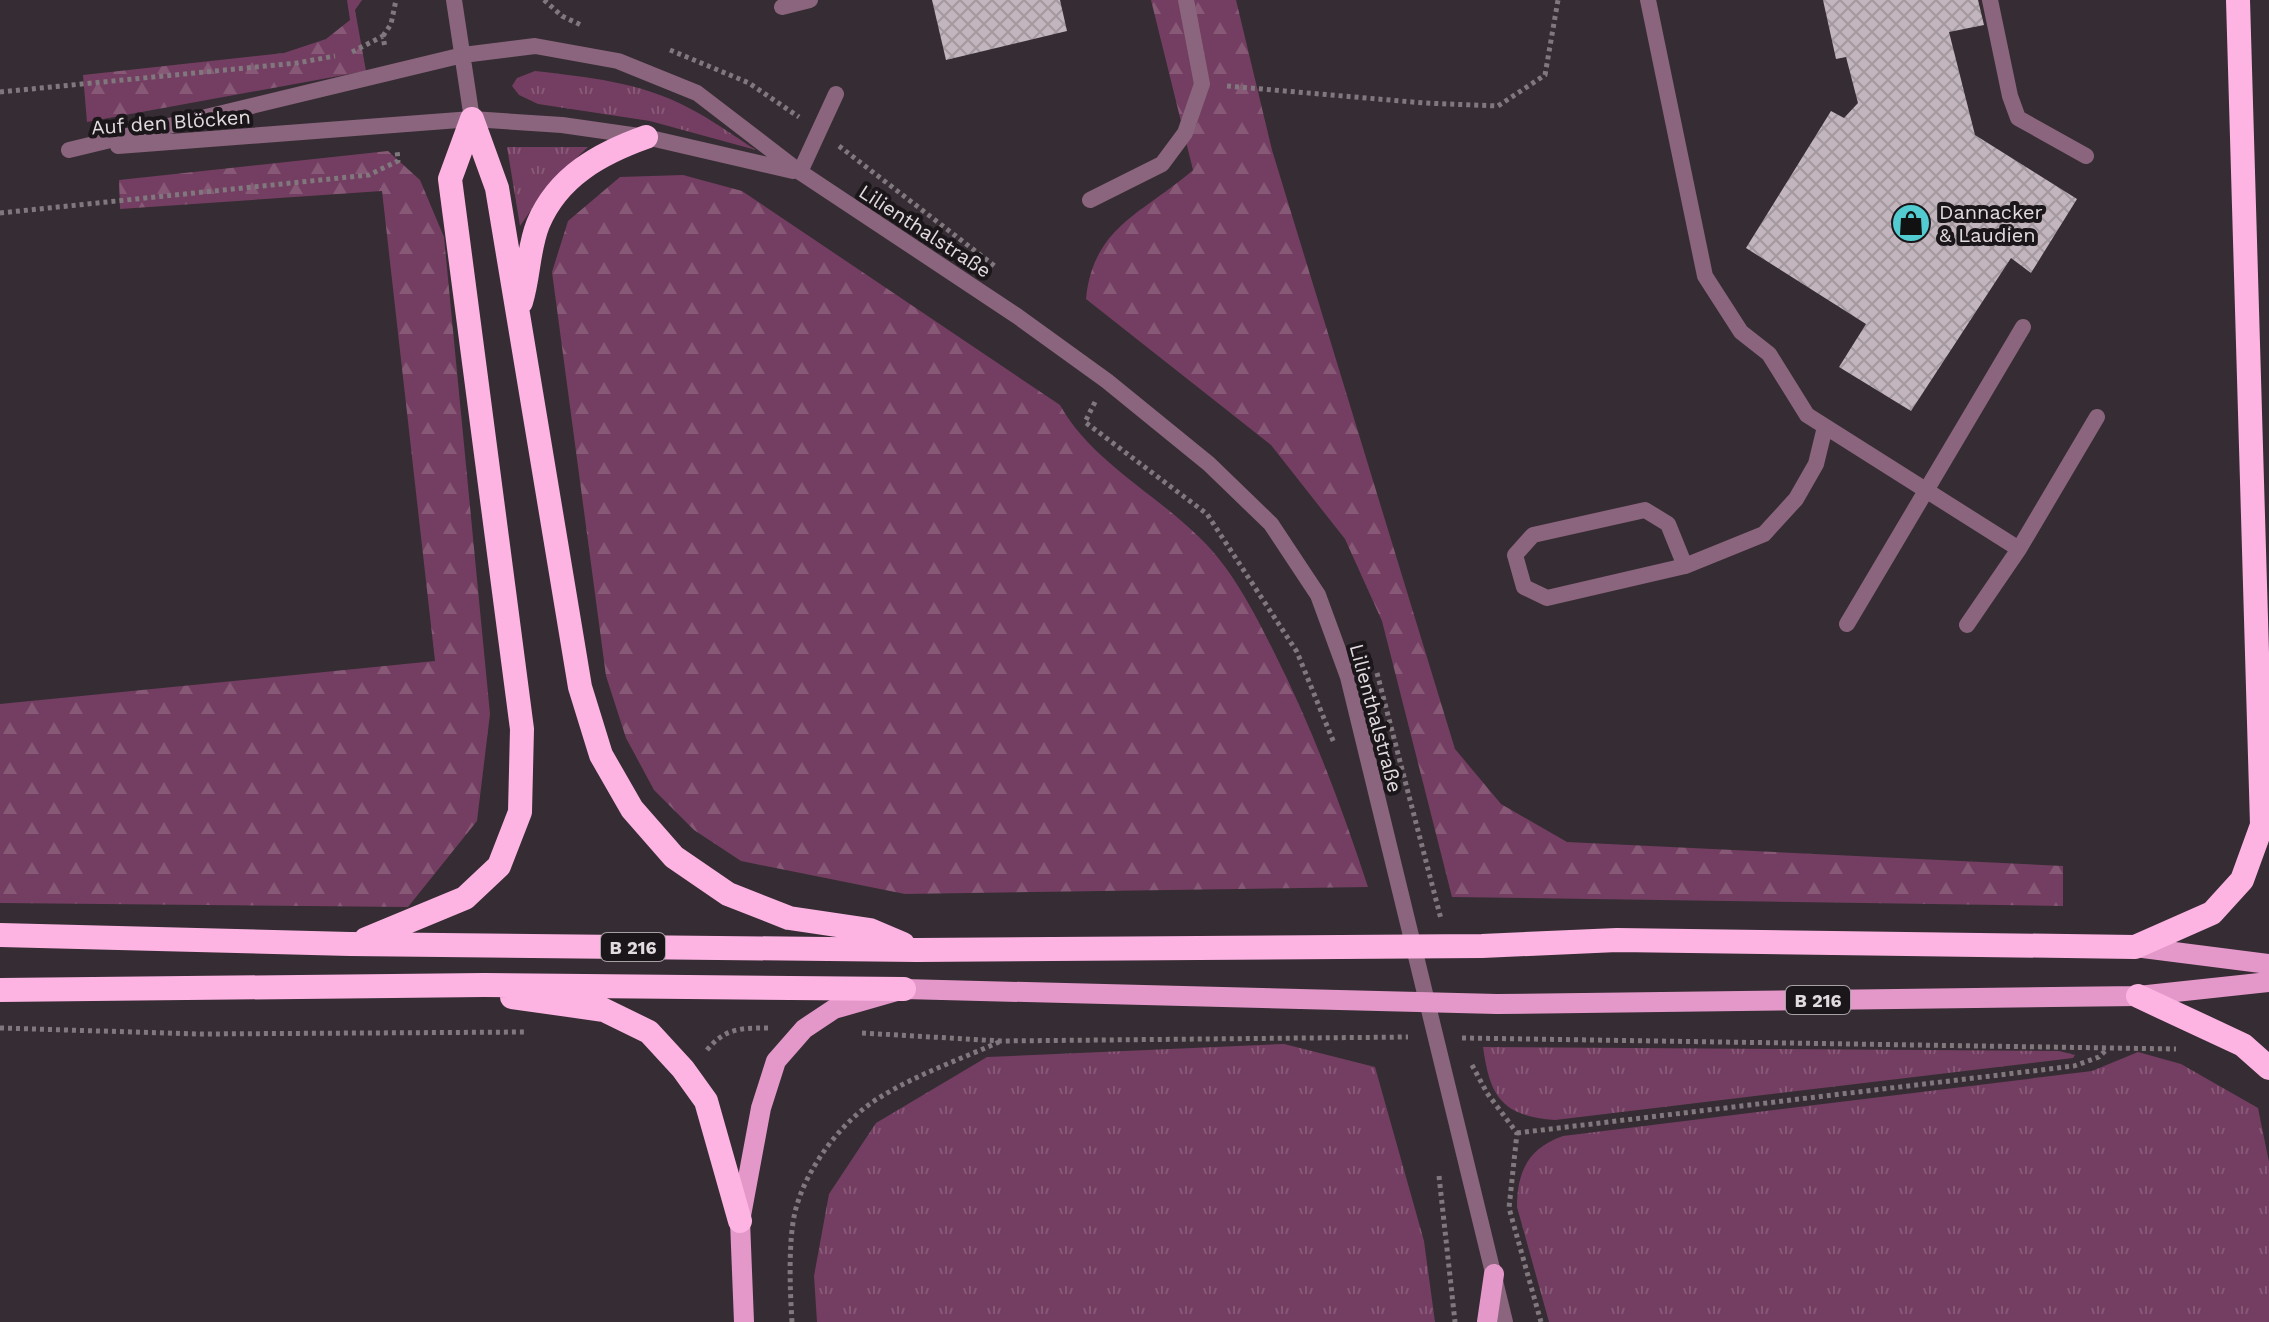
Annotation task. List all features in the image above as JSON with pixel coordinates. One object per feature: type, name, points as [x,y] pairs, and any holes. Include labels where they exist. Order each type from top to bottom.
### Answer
[{"type":"highway","points":[[2135,947],[2212,913],[2242,880],[2262,825],[2238,0]]},
{"type":"highway","points":[[472,119],[497,188],[580,687],[601,755],[632,809],[674,857],[728,894],[789,918],[870,930],[917,950]]},
{"type":"highway","points":[[350,944],[465,898],[499,866],[520,812],[522,729],[450,179],[472,119]]},
{"type":"highway","points":[[518,312],[539,222],[558,193],[578,170],[608,150],[646,137]]},
{"type":"highway","name":"B 216","points":[[0,935],[350,944],[917,950],[1482,946],[1617,940],[2135,947]]},
{"type":"highway","points":[[484,985],[515,998],[604,1010],[649,1032],[683,1069],[706,1101],[740,1221]]},
{"type":"highway","name":"B 216","points":[[0,990],[484,985],[904,989]]},
{"type":"highway","points":[[2138,996],[2243,1045],[2269,1068]]},
{"type":"main road","name":"B 216","points":[[2135,947],[2269,964]]},
{"type":"main road","name":"B 216","points":[[904,989],[1497,1004],[2138,996],[2269,982]]},
{"type":"main road","points":[[744,1322],[740,1221],[761,1108],[776,1061],[804,1029],[834,1009],[904,989]]},
{"type":"main road","points":[[1487,1322],[1494,1274]]},
{"type":"street","points":[[454,0],[472,119]]},
{"type":"street","points":[[782,7],[810,0]]},
{"type":"street","points":[[1090,200],[1162,164],[1185,133],[1202,84],[1186,0]]},
{"type":"street","points":[[1648,0],[1705,276],[1741,332],[1769,354],[1807,415],[2019,549]]},
{"type":"street","points":[[1990,0],[2010,96],[2018,118],[2086,156]]},
{"type":"street","name":"Lilienthalstraße","points":[[463,55],[535,46],[618,61],[697,93],[800,172],[1017,316],[1107,381],[1209,464],[1271,524],[1318,595],[1348,677],[1505,1322]]},
{"type":"street","name":"Auf den Blöcken","points":[[463,55],[69,150],[472,119]]},
{"type":"street","points":[[800,172],[836,94]]},
{"type":"street","name":"Lilienthalstraße","points":[[472,119],[562,125],[646,137],[800,172]]},
{"type":"street","points":[[1847,624],[2023,327]]},
{"type":"street","points":[[1967,625],[2019,549],[2097,417]]},
{"type":"street","points":[[1685,566],[1668,524],[1645,510],[1533,535],[1515,555],[1524,587],[1547,598],[1685,566],[1753,539],[1778,520],[1796,499],[1816,464],[1825,427]]},
{"type":"path","points":[[383,36],[391,24],[396,0]]},
{"type":"path","points":[[544,0],[562,16],[598,30]]},
{"type":"path","points":[[1202,84],[1424,103],[1498,106],[1545,75],[1558,0]]},
{"type":"path","points":[[656,46],[684,54],[749,83],[821,132],[1001,272]]},
{"type":"path","points":[[0,92],[62,84]]},
{"type":"path","points":[[0,213],[75,207]]},
{"type":"path","points":[[1107,381],[1085,422],[1207,514],[1297,652],[1338,753]]},
{"type":"path","points":[[1373,664],[1443,930]]},
{"type":"path","points":[[1407,1024],[1411,1039]]},
{"type":"path","points":[[0,1028],[200,1034],[536,1032]]},
{"type":"path","points":[[683,1069],[718,1036],[732,1029],[804,1029],[1001,1041],[1361,1036]]},
{"type":"path","points":[[1464,1033],[1467,1048]]},
{"type":"path","points":[[1505,1038],[2182,1050]]},
{"type":"path","points":[[792,1322],[795,1212],[809,1179],[829,1145],[854,1117],[882,1095],[1001,1041]]},
{"type":"path","points":[[1517,1133],[2074,1066],[2099,1057],[2108,1048]]},
{"type":"path","points":[[1470,1063],[1487,1093],[1517,1133],[1509,1208],[1541,1322]]},
{"type":"path","points":[[1438,1171],[1455,1322]]},
{"type":"green space","points":[[347,0],[362,0],[355,10],[366,71],[87,122],[83,75],[284,53],[326,39],[350,20]]},
{"type":"green space","points":[[1151,0],[1236,0],[1272,150],[1455,749],[1501,804],[1567,842],[2063,866],[2063,906],[1452,897],[1382,621],[1345,539],[1271,445],[1086,299],[1091,274],[1110,237],[1139,210],[1193,170]]},
{"type":"green space","points":[[535,71],[613,82],[651,92],[696,112],[756,150],[650,121],[538,104],[519,95],[512,86],[517,78]]},
{"type":"green space","points":[[507,147],[588,147],[549,184],[520,226]]},
{"type":"green space","points":[[388,151],[420,180],[444,237],[490,714],[477,821],[408,907],[0,903],[0,704],[435,661],[382,191],[120,209],[119,180]]},
{"type":"green space","points":[[683,175],[742,191],[1060,405],[1073,425],[1106,460],[1212,550],[1258,620],[1287,679],[1325,767],[1368,887],[905,894],[741,861],[694,830],[654,790],[626,738],[606,676],[552,272],[568,221],[620,177]]},
{"type":"green space","points":[[1284,1044],[1375,1067],[1424,1241],[1435,1322],[817,1322],[814,1276],[829,1194],[876,1123],[987,1057]]},
{"type":"green space","points":[[1483,1047],[2059,1051],[2075,1055],[2073,1058],[1555,1120],[1522,1114],[1502,1101],[1490,1079]]},
{"type":"green space","points":[[2138,1052],[2181,1064],[2258,1108],[2269,1162],[2269,1322],[1549,1322],[1517,1207],[1522,1172],[1533,1155],[1551,1141],[1563,1136],[2092,1071]]},
{"type":"building","points":[[932,0],[1060,0],[1067,31],[946,60]]},
{"type":"building","name":"Dannacker & Laudien","points":[[1823,0],[1978,0],[1984,25],[1949,32],[1975,135],[2077,199],[2031,273],[2011,258],[1911,411],[1839,367],[1866,324],[1746,248],[1831,111],[1844,118],[1858,103],[1846,57],[1836,59]]},
{"type":"place","name":"Dannacker & Laudien","points":[[1911,223]]}]
